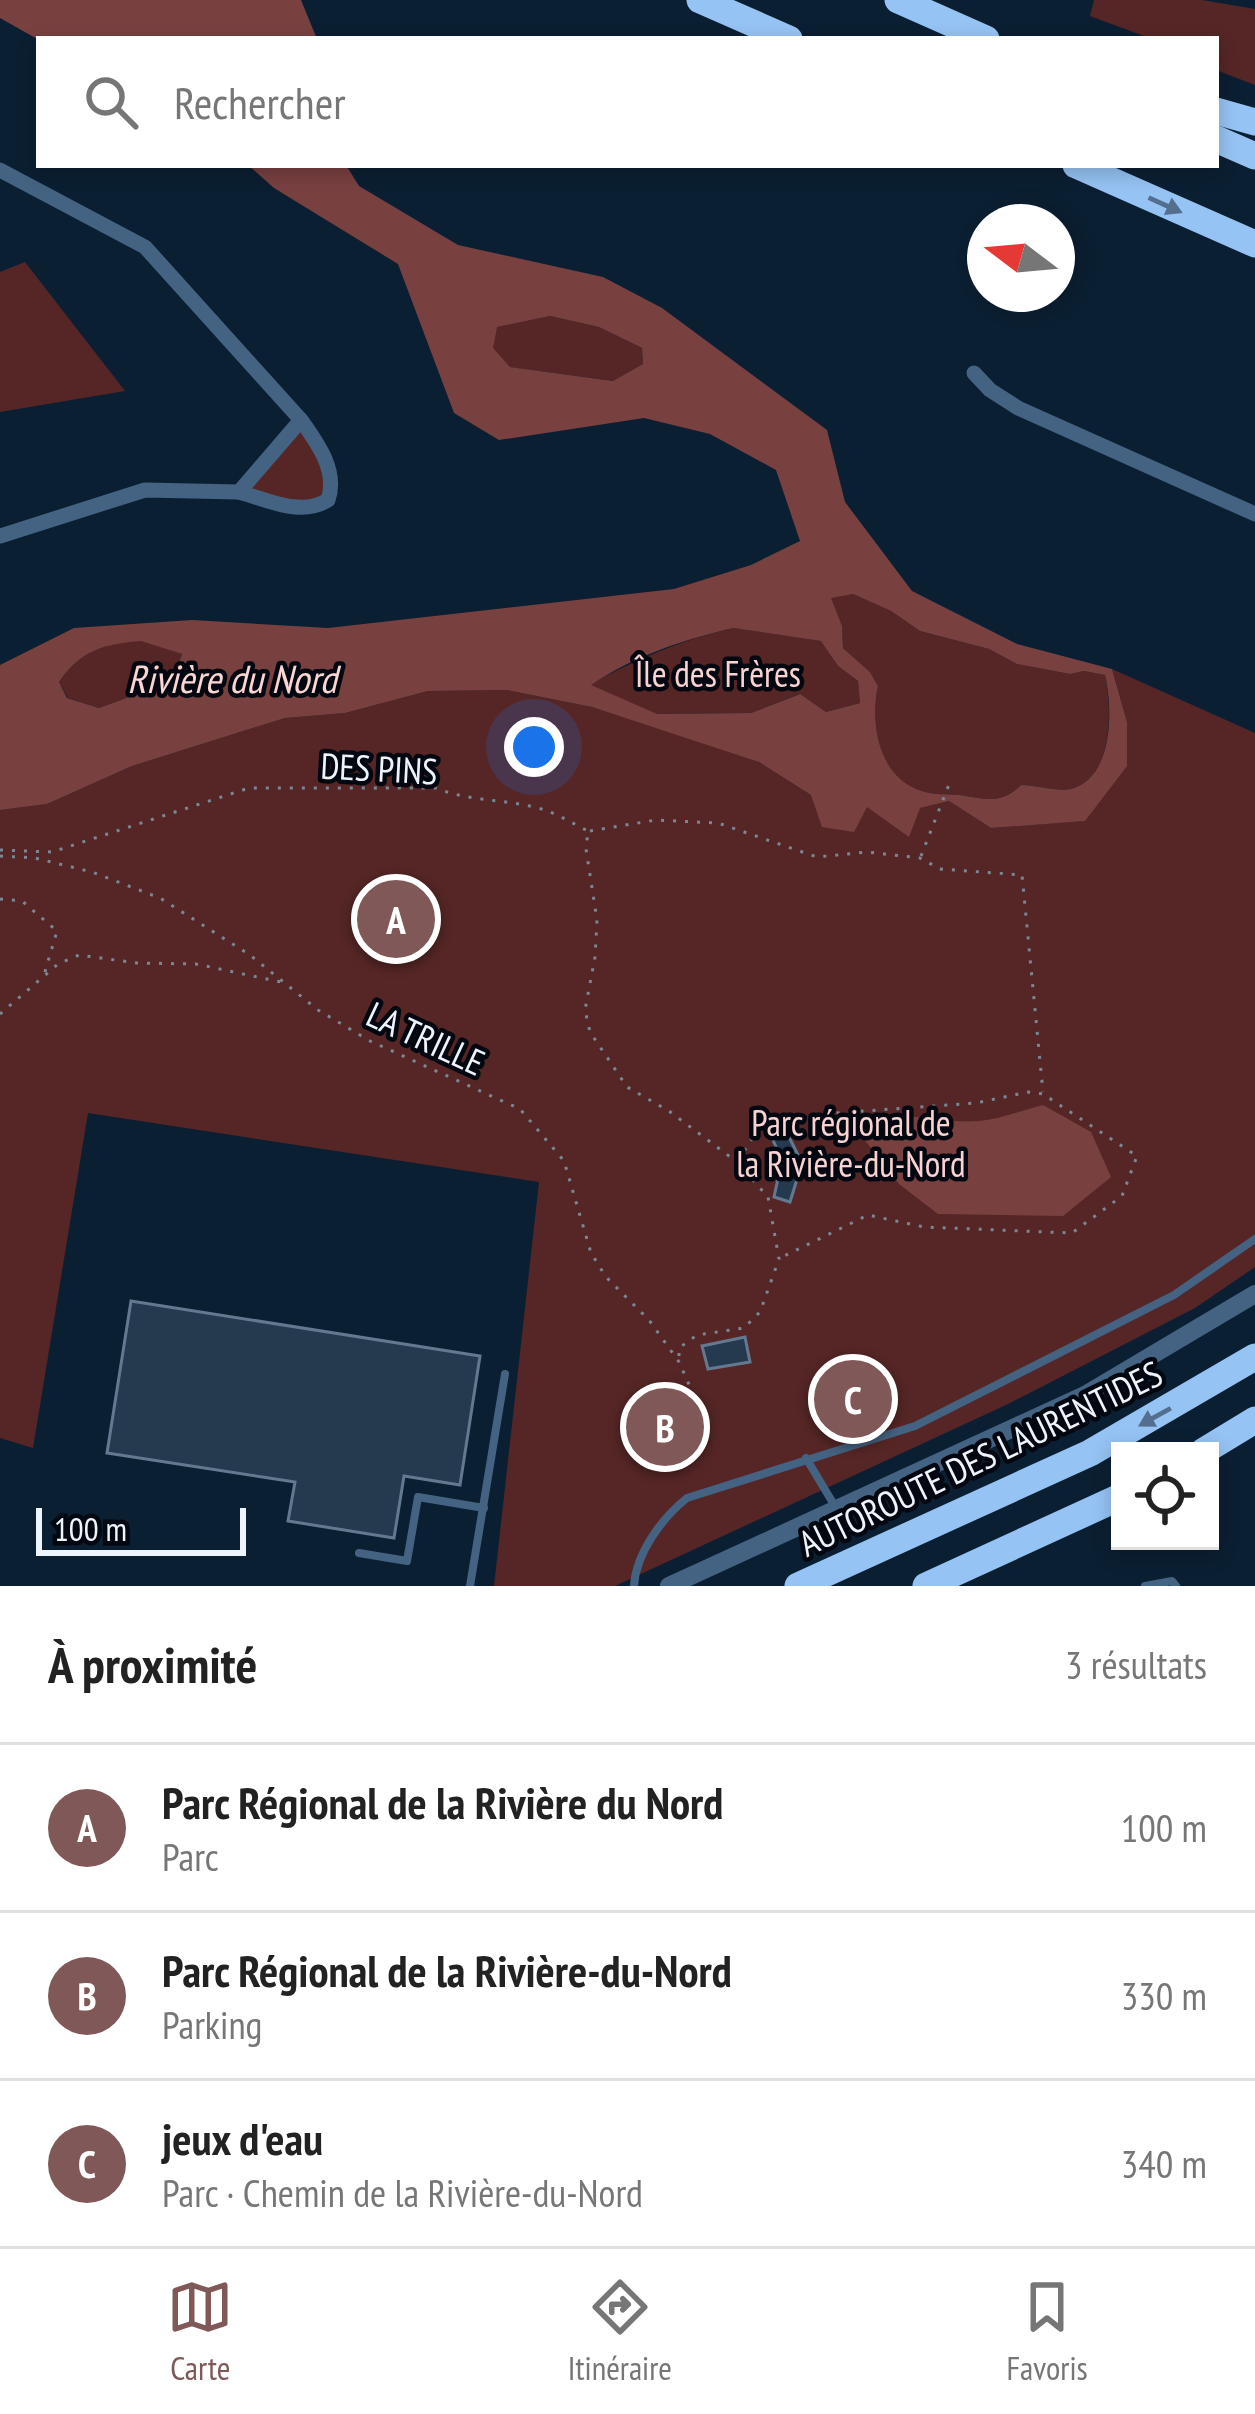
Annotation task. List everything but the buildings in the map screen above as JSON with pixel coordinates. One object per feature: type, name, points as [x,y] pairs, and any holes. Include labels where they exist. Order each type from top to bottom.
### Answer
[{"type":"highway","points":[[700,0],[782,36]]},
{"type":"highway","points":[[898,0],[981,36]]},
{"type":"highway","points":[[1219,112],[1255,122]]},
{"type":"highway","points":[[1219,140],[1255,156]]},
{"type":"highway","points":[[1083,168],[1255,244]]},
{"type":"highway","name":"AUTOROUTE DES LAURENTIDES","points":[[798,1586],[1090,1453],[1255,1357]]},
{"type":"highway","points":[[1219,1442],[1255,1420]]},
{"type":"highway","points":[[926,1586],[1111,1501]]},
{"type":"highway","points":[[970,1586],[1051,1531]]},
{"type":"street","points":[[0,170],[145,247],[301,420],[319,446],[333,484],[328,500],[316,508],[298,508],[239,492],[145,490],[0,536]]},
{"type":"street","points":[[974,373],[990,391],[1018,408],[1255,514]]},
{"type":"street","points":[[239,492],[301,420]]},
{"type":"street","points":[[668,1586],[1085,1395],[1255,1294]]},
{"type":"lane","points":[[634,1586],[639,1562],[662,1523],[687,1498],[915,1426],[1174,1294],[1255,1239]]},
{"type":"lane","points":[[470,1586],[505,1374]]},
{"type":"lane","points":[[806,1458],[837,1510]]},
{"type":"lane","points":[[359,1553],[406,1561],[418,1497],[484,1508]]},
{"type":"lane","points":[[1145,1586],[1172,1581],[1176,1586]]},
{"type":"path","points":[[920,858],[950,782]]},
{"type":"path","name":"DES PINS","points":[[0,853],[52,852],[249,788],[436,788],[454,796],[551,812],[588,831]]},
{"type":"path","points":[[679,1362],[683,1342],[697,1335],[743,1328],[760,1312],[779,1258],[768,1197],[737,1162],[628,1087],[590,1032],[585,1010],[597,920],[586,849],[588,831],[656,820],[718,823],[817,857],[867,852],[920,858],[940,869],[1022,875],[1043,1094]]},
{"type":"path","name":"LA TRILLE","points":[[0,853],[92,872],[160,898],[250,956],[318,1010],[432,1072],[500,1099],[536,1123],[565,1161],[591,1253],[679,1362],[699,1407]]},
{"type":"path","points":[[0,899],[22,901],[57,931],[44,977]]},
{"type":"path","points":[[0,1014],[58,964],[79,955],[196,964],[285,983]]},
{"type":"path","points":[[737,1162],[760,1126],[780,1117],[976,1103],[1028,1092],[1043,1094],[1137,1156],[1122,1196],[1072,1232],[924,1227],[868,1214],[779,1258]]},
{"type":"green space","points":[[1094,0],[1202,0],[1255,9],[1255,85],[1219,71],[1219,36],[1144,36],[1090,16]]},
{"type":"green space","points":[[25,262],[125,391],[0,412],[0,272]]},
{"type":"green space","points":[[550,316],[599,327],[642,348],[643,364],[614,381],[509,367],[492,348],[496,327]]},
{"type":"green space","points":[[301,420],[333,484],[316,508],[239,492]]},
{"type":"green space","points":[[853,594],[920,631],[989,649],[1017,664],[1105,675],[1109,723],[1095,771],[1071,789],[1021,785],[993,799],[931,793],[907,785],[895,775],[880,748],[875,716],[878,686],[870,672],[843,648],[842,626],[830,597]]},
{"type":"green space","name":"Île des Frères","points":[[733,628],[822,641],[838,666],[858,681],[860,703],[826,712],[799,694],[751,713],[656,714],[589,685],[660,651]]},
{"type":"green space","points":[[141,640],[182,654],[174,681],[99,708],[68,698],[59,682],[76,662],[104,647]]},
{"type":"green space","name":"Parc régional de la Rivière-du-Nord","points":[[1112,669],[1255,733],[1255,1267],[1195,1308],[1008,1404],[615,1586],[494,1586],[539,1182],[88,1113],[33,1448],[0,1438],[0,810],[47,804],[132,766],[285,718],[345,713],[428,691],[507,690],[592,707],[713,745],[759,762],[811,795],[867,807],[919,808],[949,801],[991,828],[1084,821],[1127,722]]},
{"type":"water","points":[[0,0],[301,0],[316,36],[36,38],[0,18]]},
{"type":"water","name":"Rivière du Nord","points":[[251,168],[348,168],[359,186],[458,245],[603,277],[662,308],[827,430],[845,502],[912,591],[1017,644],[1112,669],[1127,722],[1127,766],[1085,821],[991,828],[949,801],[920,808],[909,837],[867,807],[854,832],[822,827],[811,795],[759,762],[592,707],[507,690],[428,691],[345,713],[285,718],[132,766],[47,804],[0,810],[0,665],[74,628],[192,620],[328,628],[674,589],[751,565],[800,541],[776,470],[710,434],[644,418],[499,440],[454,413],[398,264],[274,188]],"holes":[[[550,316],[599,327],[642,348],[643,364],[613,381],[510,367],[493,348],[497,327]],[[853,594],[920,631],[989,649],[1017,664],[1105,675],[1109,722],[1096,771],[1071,789],[1021,785],[993,799],[931,793],[907,784],[895,774],[880,748],[875,716],[878,686],[870,672],[843,648],[842,626],[831,598]],[[733,628],[821,641],[838,666],[858,681],[860,703],[826,712],[800,694],[751,713],[657,714],[591,685],[641,657]],[[141,641],[182,654],[173,681],[99,708],[67,698],[59,682],[76,663],[105,647]]]},
{"type":"water","points":[[1043,1105],[1091,1132],[1111,1177],[1063,1216],[938,1214],[899,1184],[860,1134],[892,1119],[979,1121]]},
{"type":"place","name":"Parc Régional de la Rivière du Nord","points":[[396,919]]},
{"type":"place","name":"jeux d'eau","points":[[853,1399]]},
{"type":"place","name":"Parc Régional de la Rivière-du-Nord","points":[[665,1427]]}]
